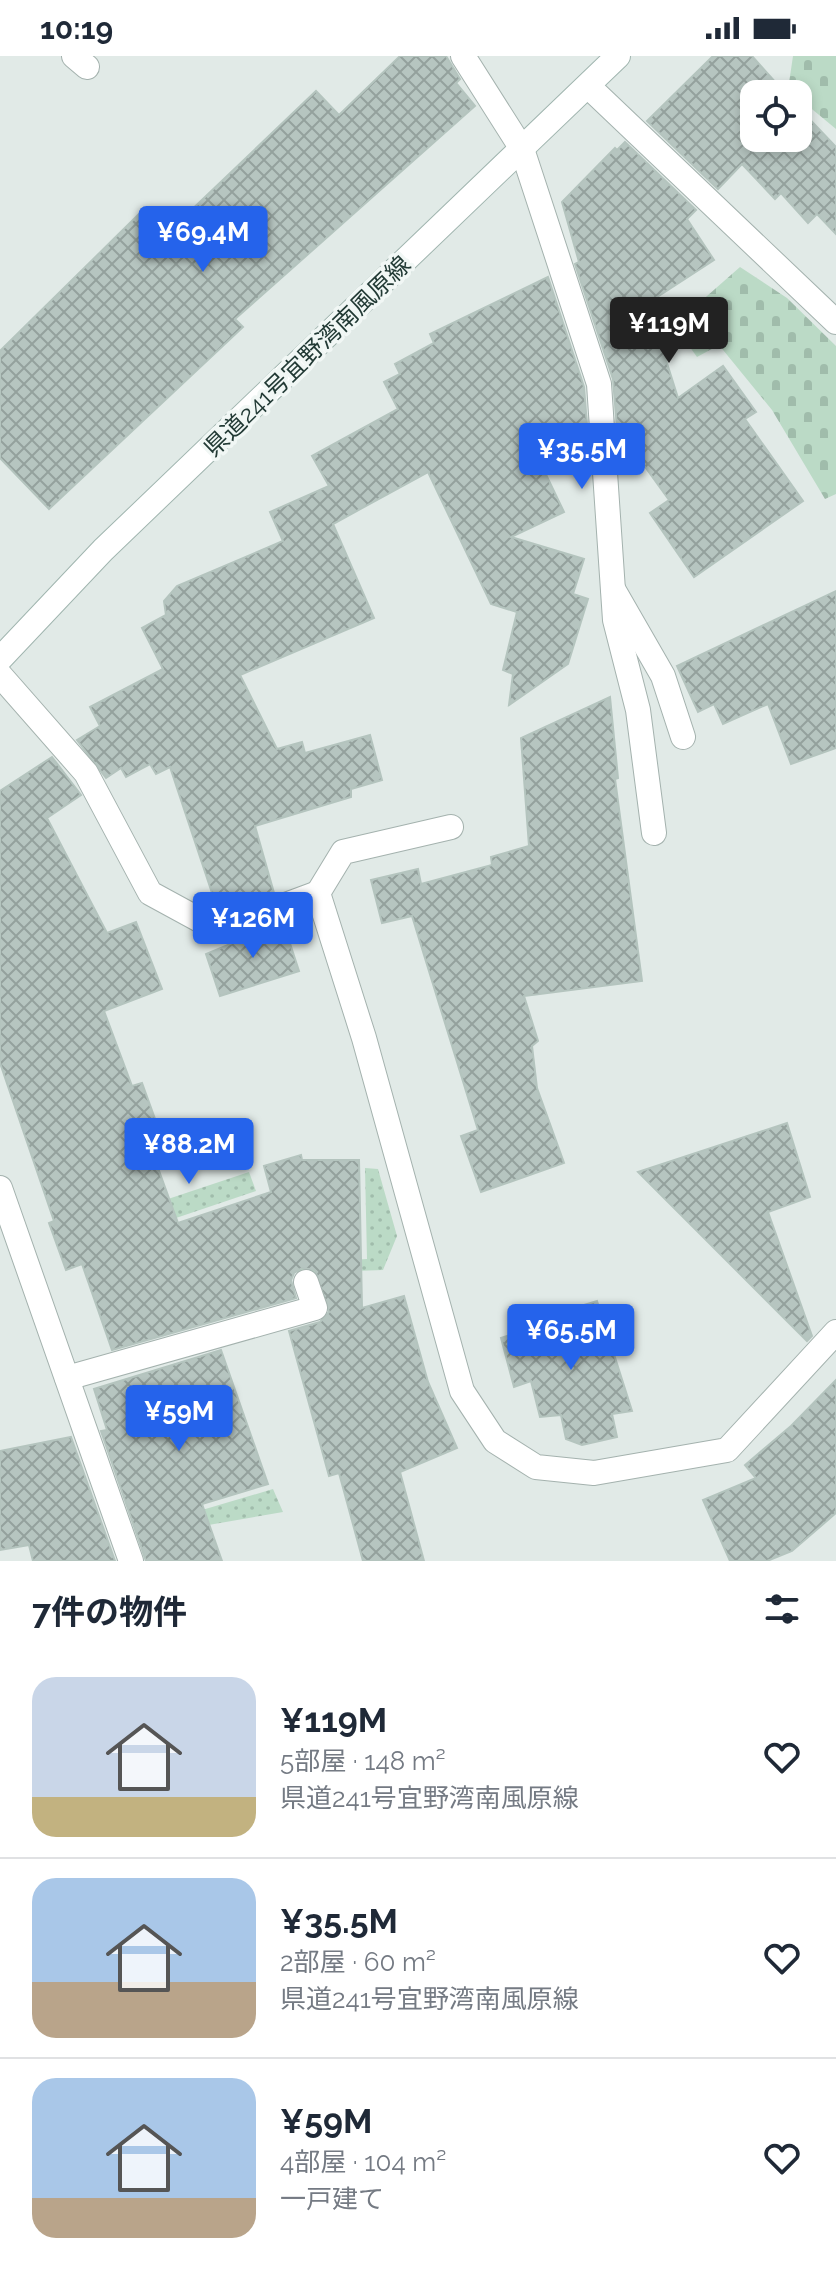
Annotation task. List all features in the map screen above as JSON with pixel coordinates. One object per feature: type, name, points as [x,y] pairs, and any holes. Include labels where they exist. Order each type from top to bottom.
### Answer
[{"type":"street","points":[[463,56],[522,149],[599,384],[615,620],[638,710],[654,833]]},
{"type":"street","name":"県道241号宜野湾南風原線","points":[[0,659],[103,550],[618,56]]},
{"type":"street","points":[[588,86],[836,322]]},
{"type":"street","points":[[613,589],[663,676],[683,737]]},
{"type":"street","points":[[0,675],[86,773],[150,893],[218,930],[318,893],[343,852],[451,827]]},
{"type":"street","points":[[318,893],[364,1038],[462,1391],[495,1441],[536,1467],[594,1473],[727,1450],[836,1332]]},
{"type":"street","points":[[0,1188],[131,1561]]},
{"type":"street","points":[[67,1378],[315,1308],[306,1282]]},
{"type":"green space","points":[[793,56],[836,56],[836,129],[812,109],[812,80],[789,80]]},
{"type":"green space","points":[[740,267],[787,298],[836,346],[836,494],[825,499],[772,410],[719,345],[697,357],[674,325]]},
{"type":"green space","points":[[365,1168],[378,1169],[397,1236],[383,1270],[297,1273],[297,1263],[367,1259]]},
{"type":"green space","points":[[249,1172],[256,1191],[176,1218],[150,1205]]},
{"type":"green space","points":[[273,1489],[283,1512],[197,1527],[192,1513]]},
{"type":"building","points":[[400,56],[446,56],[460,79],[456,83],[475,106],[235,319],[243,327],[49,509],[0,458],[0,351],[139,214],[162,238],[316,91],[339,115]]},
{"type":"building","points":[[713,56],[752,56],[773,80],[740,80],[740,152],[812,152],[812,122],[836,147],[836,234],[817,214],[808,223],[781,193],[775,199],[742,164],[718,189],[647,121]]},
{"type":"building","points":[[625,142],[696,210],[687,219],[714,260],[648,303],[678,398],[723,366],[756,412],[745,419],[803,501],[694,577],[650,513],[669,500],[617,428],[613,379],[575,264],[579,262],[562,202],[615,148],[617,150]]},
{"type":"building","points":[[548,277],[584,387],[588,438],[539,460],[564,512],[511,537],[584,559],[573,594],[588,599],[568,664],[509,705],[513,674],[503,670],[517,612],[491,604],[428,472],[333,524],[374,618],[240,675],[277,749],[302,742],[305,753],[370,735],[382,780],[351,789],[351,797],[255,826],[274,893],[219,914],[170,767],[156,774],[150,764],[126,777],[121,768],[106,778],[77,740],[100,726],[90,707],[163,669],[142,628],[166,615],[164,601],[177,586],[283,541],[270,512],[329,486],[312,456],[398,409],[384,382],[400,374],[395,364],[434,343],[430,334]]},
{"type":"building","points":[[836,591],[836,748],[791,764],[768,704],[723,724],[714,704],[698,712],[677,666]]},
{"type":"building","points":[[610,697],[618,778],[615,779],[642,981],[524,996],[538,1041],[532,1046],[537,1088],[564,1163],[481,1192],[461,1136],[478,1130],[412,916],[382,923],[371,880],[418,869],[421,884],[492,865],[491,857],[529,846],[521,738]]},
{"type":"building","points":[[52,757],[81,795],[47,818],[107,933],[136,922],[162,989],[104,1011],[132,1086],[142,1083],[159,1130],[146,1135],[178,1223],[271,1192],[264,1166],[301,1155],[302,1160],[359,1160],[362,1308],[404,1296],[428,1382],[457,1448],[400,1472],[424,1561],[363,1561],[339,1473],[329,1476],[289,1331],[320,1322],[329,1312],[315,1270],[302,1268],[294,1273],[291,1280],[296,1298],[112,1350],[82,1264],[66,1270],[49,1223],[54,1221],[0,1063],[0,791]]},
{"type":"building","points":[[283,922],[299,971],[220,996],[206,954]]},
{"type":"building","points":[[787,1123],[810,1197],[768,1212],[812,1336],[807,1341],[638,1172]]},
{"type":"building","points":[[597,1301],[632,1411],[612,1414],[617,1437],[582,1445],[566,1439],[561,1415],[540,1417],[531,1381],[514,1387],[501,1338],[550,1322],[551,1315]]},
{"type":"building","points":[[221,1350],[268,1484],[202,1504],[222,1561],[146,1561],[101,1431],[107,1430],[94,1389]]},
{"type":"building","points":[[836,1380],[836,1513],[792,1551],[767,1561],[730,1561],[703,1500],[756,1478],[745,1465],[791,1426]]},
{"type":"building","points":[[71,1437],[115,1561],[33,1561],[29,1545],[0,1550],[0,1451]]}]
